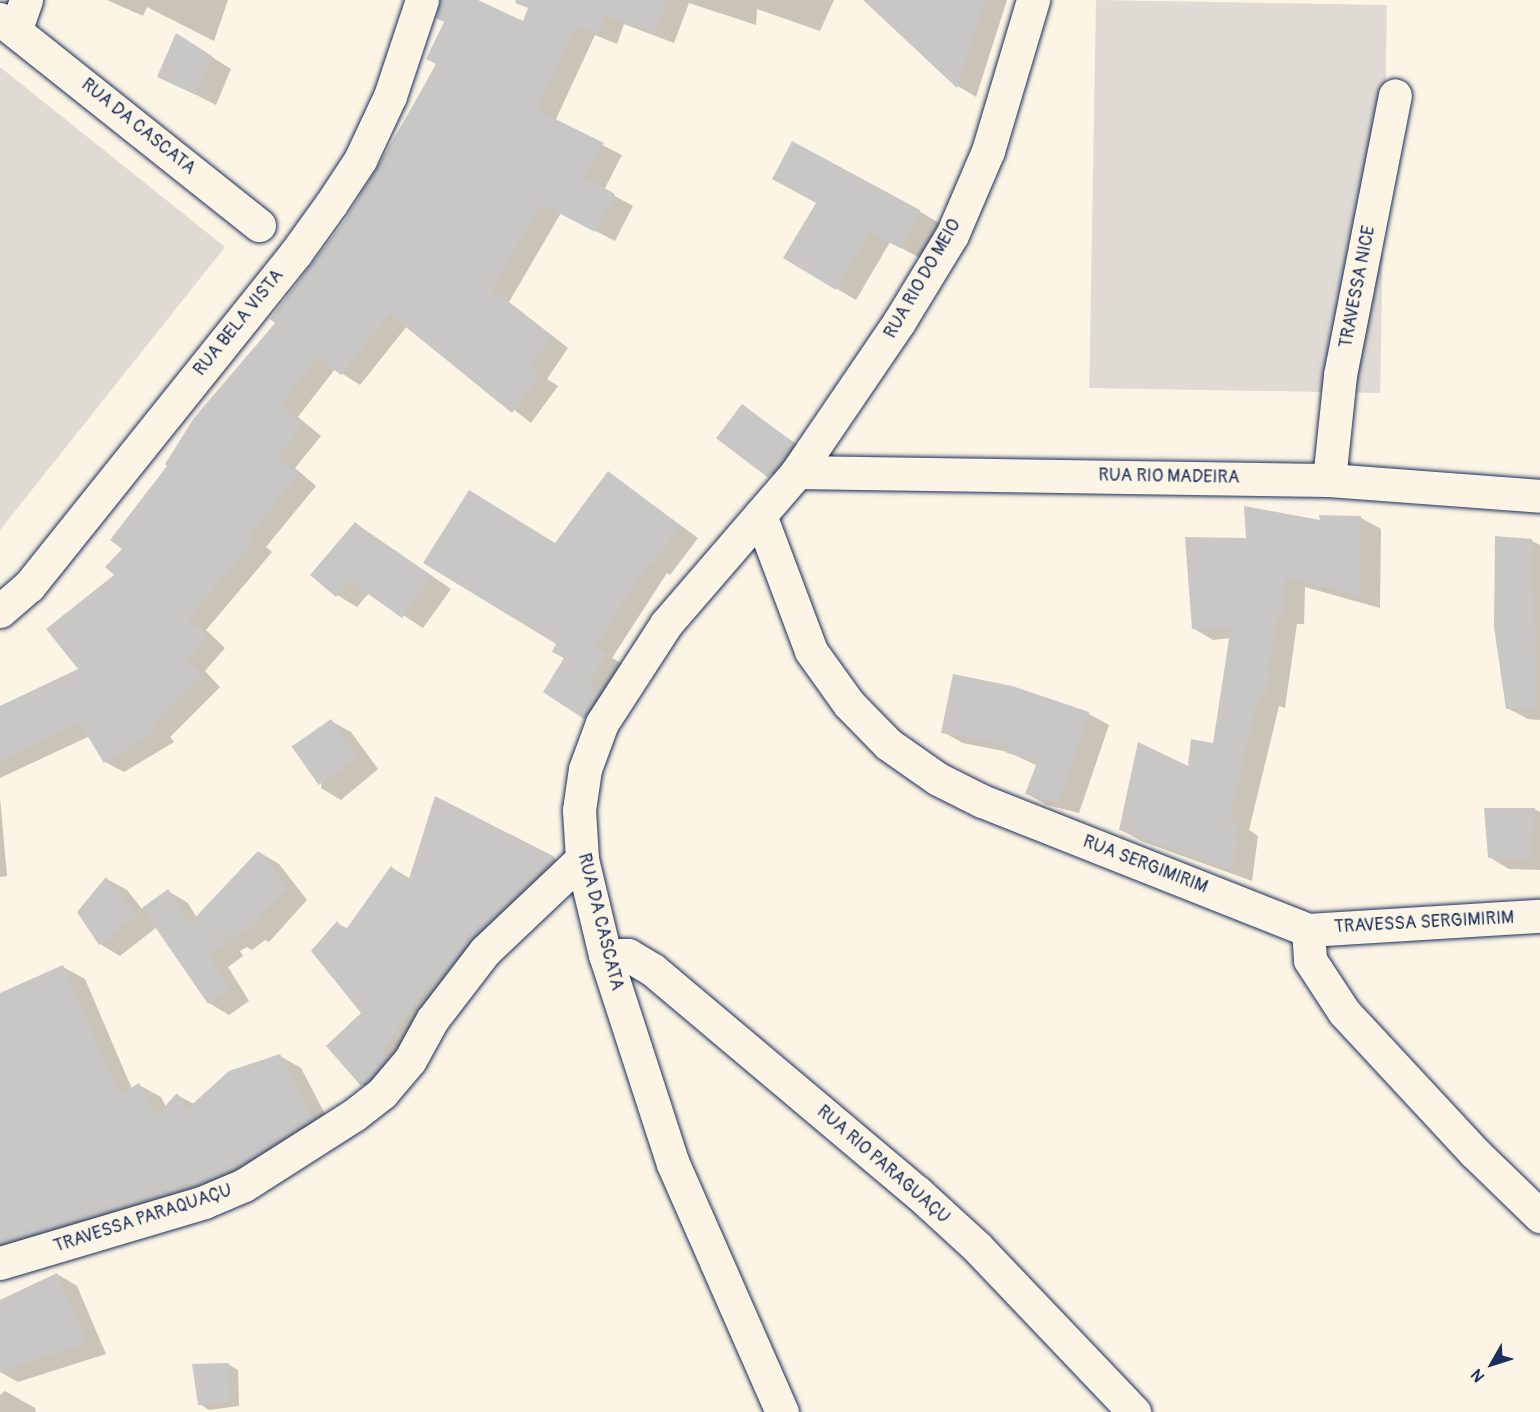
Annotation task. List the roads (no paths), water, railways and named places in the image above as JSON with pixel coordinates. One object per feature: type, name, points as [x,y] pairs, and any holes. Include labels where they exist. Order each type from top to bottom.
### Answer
[{"type":"street","name":"RUA BELA VISTA","points":[[0,611],[29,586],[295,255],[331,204],[360,160],[390,96],[422,0]]},
{"type":"street","name":"RUA RIO DO MEIO","points":[[797,472],[899,322],[952,235],[988,151],[1033,0]]},
{"type":"street","name":"RUA DA CASCATA","points":[[14,16],[259,225]]},
{"type":"street","name":"TRAVESSA NICE","points":[[1329,480],[1340,375],[1395,95]]},
{"type":"street","name":"RUA RIO MADEIRA","points":[[797,472],[1329,480],[1540,496]]},
{"type":"street","name":"RUA DA CASCATA","points":[[782,1412],[673,1164],[606,955],[582,859],[579,810],[585,769],[602,723],[666,624],[797,472]]},
{"type":"street","name":"RUA SERGIMIRIM","points":[[760,515],[811,651],[849,704],[888,744],[938,779],[982,801],[1308,930]]},
{"type":"street","name":"TRAVESSA PARAQUAÇU","points":[[0,1263],[61,1247],[234,1189],[354,1115],[382,1093],[410,1060],[432,1020],[485,951],[582,859]]},
{"type":"street","name":"TRAVESSA SERGIMIRIM","points":[[1308,930],[1540,916]]},
{"type":"street","points":[[1308,930],[1310,960],[1334,999],[1475,1154],[1540,1216]]},
{"type":"street","name":"RUA RIO PARAGUAÇU","points":[[606,955],[628,955],[653,970],[917,1192],[977,1247],[1134,1412]]}]
